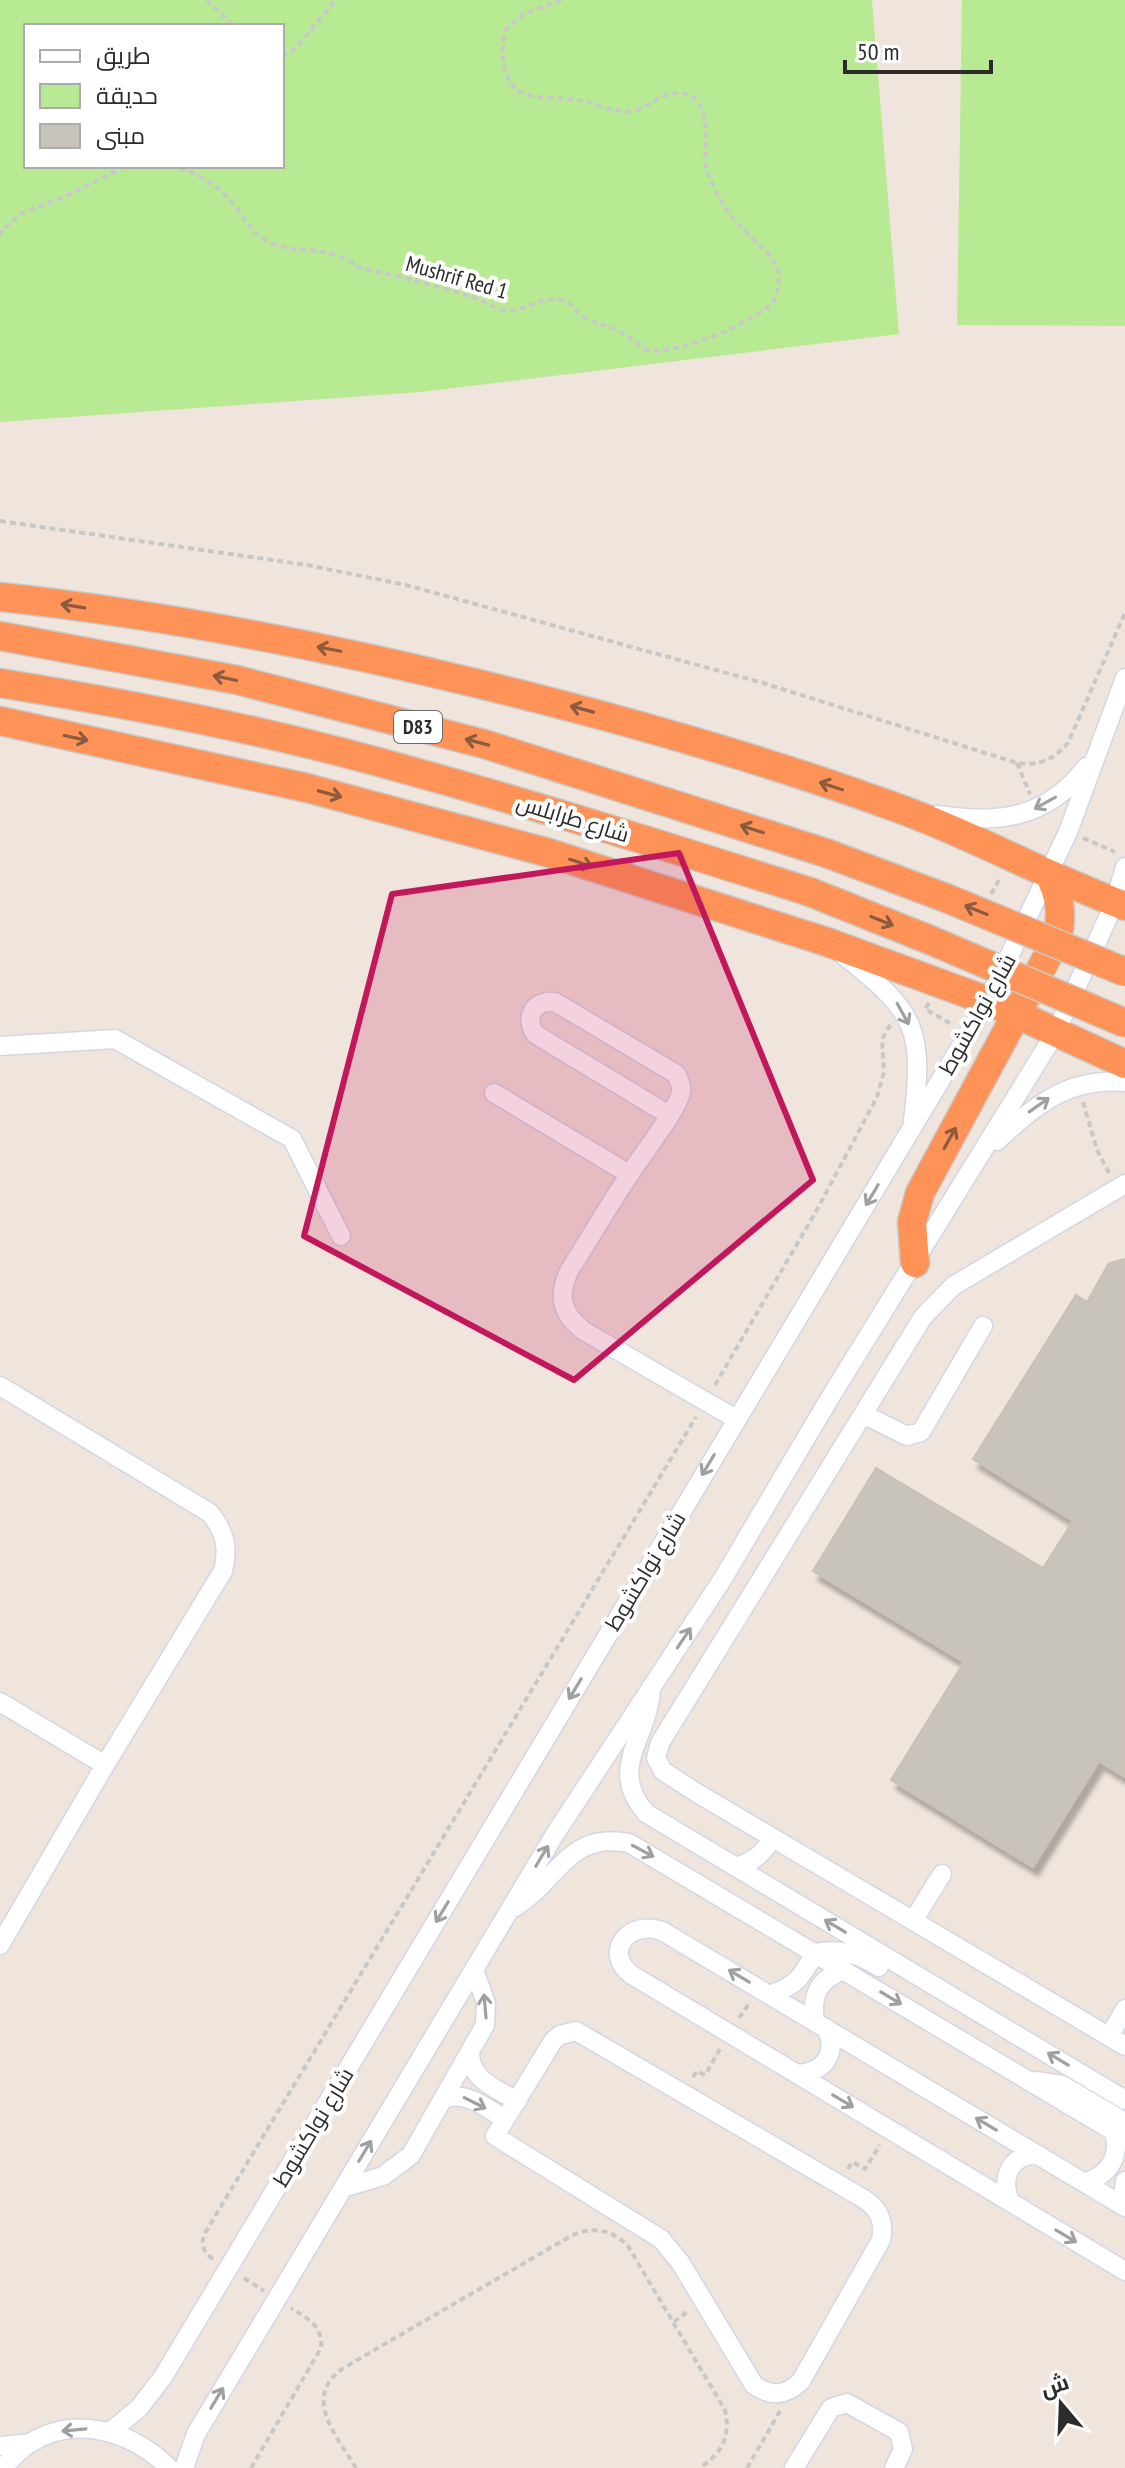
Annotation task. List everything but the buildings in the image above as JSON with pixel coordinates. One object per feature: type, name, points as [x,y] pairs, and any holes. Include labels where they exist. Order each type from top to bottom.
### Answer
[{"type":"highway","points":[[0,597],[231,629],[368,657],[605,715],[905,811],[1120,904]]},
{"type":"highway","name":"شارع طرابلس","points":[[0,636],[237,680],[484,744],[826,853],[946,898],[1125,972]]},
{"type":"highway","name":"شارع طرابلس","points":[[0,683],[140,706],[330,749],[526,803],[810,892],[1125,1023]]},
{"type":"highway","points":[[3,723],[307,788],[519,845],[827,942],[988,1001],[1125,1064]]},
{"type":"highway","points":[[915,1263],[912,1222],[920,1193],[1051,952],[1060,926],[1059,899],[1049,874]]},
{"type":"street","name":"شارع نواكشوط","points":[[110,2432],[139,2408],[163,2377],[988,1001],[1068,832],[1125,678]]},
{"type":"street","points":[[905,811],[981,820],[1000,819],[1035,809],[1063,793],[1075,782],[1100,749]]},
{"type":"street","points":[[184,2468],[196,2434],[509,1910],[594,1772],[722,1580],[828,1401],[1056,1032],[1120,904],[1124,869]]},
{"type":"street","points":[[827,942],[886,989],[907,1017],[919,1067],[912,1128]]},
{"type":"street","points":[[669,1115],[535,1034],[529,1026],[535,1006],[544,1001],[555,1002],[676,1074],[681,1084],[681,1094],[669,1115],[569,1271],[562,1287],[562,1305],[570,1321],[584,1331],[736,1419]]},
{"type":"street","points":[[0,1046],[115,1039],[292,1139],[341,1236]]},
{"type":"street","points":[[980,1156],[1046,1099],[1096,1082],[1125,1082]]},
{"type":"street","points":[[494,1093],[629,1174]]},
{"type":"street","points":[[1121,1187],[971,1275],[945,1293],[923,1317],[657,1750],[656,1758],[663,1771],[1117,2042],[1125,2009]]},
{"type":"street","points":[[863,1414],[907,1436],[921,1432],[983,1326]]},
{"type":"street","points":[[0,1386],[210,1513],[220,1525],[226,1540],[227,1556],[223,1571],[3,1941]]},
{"type":"street","points":[[651,1686],[649,1713],[631,1752],[628,1769],[629,1785],[635,1801],[646,1813],[1125,2100]]},
{"type":"street","points":[[0,1702],[105,1765]]},
{"type":"street","points":[[735,1867],[749,1863],[762,1854],[773,1838]]},
{"type":"street","points":[[509,1910],[535,1893],[580,1847],[612,1840],[629,1843],[1029,2081],[1121,2130],[1113,2164],[1106,2173],[1085,2183]]},
{"type":"street","points":[[762,1854],[762,1871],[767,1886]]},
{"type":"street","points":[[913,1921],[942,1874]]},
{"type":"street","points":[[1125,2181],[1123,2206],[662,1931],[644,1927],[627,1935],[621,1943],[619,1951],[625,1969],[1125,2271]]},
{"type":"street","points":[[815,1953],[839,1950],[888,1972],[916,1975]]},
{"type":"street","points":[[770,1995],[798,1982],[815,1953]]},
{"type":"street","points":[[343,2188],[383,2176],[411,2155],[482,2035],[487,2014],[474,1970]]},
{"type":"street","points":[[798,2074],[820,2069],[828,2060],[832,2049],[831,2038],[820,2025],[814,1999],[818,1989],[833,1974],[844,1970]]},
{"type":"street","points":[[576,2031],[872,2204],[882,2221],[881,2240],[801,2381],[784,2393],[773,2394],[754,2385],[672,2249],[648,2229],[495,2136],[517,2101],[553,2041],[560,2035],[576,2031]]},
{"type":"street","points":[[470,2053],[475,2074],[517,2101]]},
{"type":"street","points":[[443,2099],[458,2095],[466,2097],[505,2119]]},
{"type":"street","points":[[1010,2202],[1005,2179],[1009,2168],[1028,2155],[1039,2155]]},
{"type":"street","points":[[794,2468],[831,2408],[847,2403],[899,2432],[903,2449],[894,2468]]},
{"type":"street","points":[[1,2468],[31,2443],[56,2432],[83,2429],[110,2432],[133,2440],[153,2452],[169,2468]]},
{"type":"street","points":[[0,2446],[31,2443]]},
{"type":"path","points":[[207,0],[232,24]]},
{"type":"path","points":[[284,55],[294,50],[336,0]]},
{"type":"path","name":"Mushrif Red 1","points":[[175,168],[214,185],[234,204],[255,233],[272,244],[329,252],[348,258],[360,268],[476,298],[501,309],[528,307],[550,299],[565,301],[579,314],[657,352],[692,345],[758,314],[774,300],[779,280],[777,269],[725,208],[707,171],[705,124],[697,103],[688,95],[679,93],[638,109],[613,110],[577,100],[527,94],[510,82],[504,72],[506,29],[525,13],[562,0]]},
{"type":"path","points":[[0,236],[2,230],[22,213],[64,197],[122,168]]},
{"type":"path","points":[[0,521],[307,565],[406,585],[763,683],[1031,765],[1046,762],[1059,754],[1068,743],[1125,613]]},
{"type":"path","points":[[1017,763],[1035,809]]},
{"type":"path","points":[[1068,832],[1120,854],[1114,867],[1124,869]]},
{"type":"path","points":[[1079,1086],[1097,1150],[1121,1187]]},
{"type":"path","points":[[839,2184],[852,2162],[865,2169],[889,2129]]},
{"type":"path","points":[[356,2468],[325,2415],[323,2395],[332,2378],[345,2367],[571,2236],[591,2229],[611,2233],[628,2246],[725,2410],[728,2432],[724,2443],[712,2459],[699,2468]]},
{"type":"path","points":[[747,2468],[793,2388]]},
{"type":"highlighted area","points":[[679,853],[813,1180],[574,1380],[304,1236],[392,894]]},
{"type":"green space","points":[[0,0],[872,0],[899,334],[421,392],[0,422]]},
{"type":"green space","points":[[962,0],[1125,0],[1125,326],[957,325]]}]
